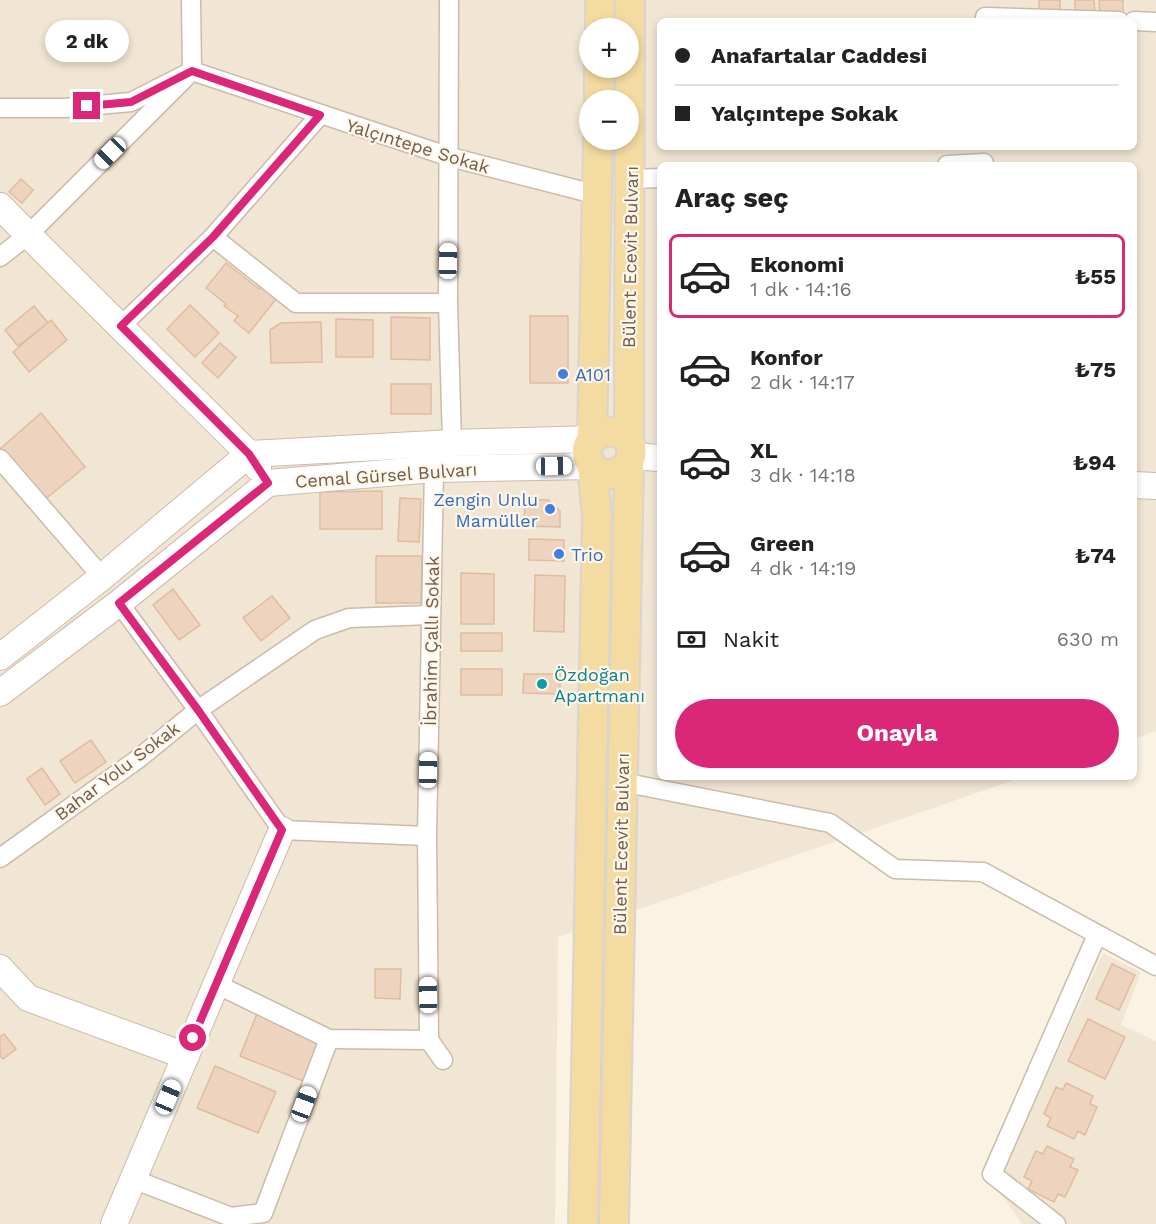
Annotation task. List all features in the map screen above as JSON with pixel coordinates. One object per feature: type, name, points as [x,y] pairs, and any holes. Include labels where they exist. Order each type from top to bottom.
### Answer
[{"type":"main road","points":[[600,0],[600,18]]},
{"type":"main road","name":"Bülent Ecevit Bulvarı","points":[[614,1224],[630,454],[630,0]]},
{"type":"main road","name":"Bülent Ecevit Bulvarı","points":[[583,1224],[597,515],[592,452],[598,150]]},
{"type":"main road","points":[[592,452],[604,474],[611,475],[618,473],[630,454]]},
{"type":"street","points":[[0,257],[28,234],[192,71],[191,0]]},
{"type":"street","points":[[449,0],[448,303],[452,443]]},
{"type":"street","points":[[986,13],[1069,18]]},
{"type":"street","points":[[1137,21],[1156,22]]},
{"type":"street","points":[[0,108],[66,108],[131,102],[192,71]]},
{"type":"street","name":"Yalçıntepe Sokak","points":[[192,71],[450,158],[598,195]]},
{"type":"street","points":[[121,326],[213,237],[320,115]]},
{"type":"street","points":[[963,162],[984,158]]},
{"type":"street","points":[[631,179],[657,178]]},
{"type":"street","points":[[0,206],[94,303],[121,326],[249,454],[268,483]]},
{"type":"street","points":[[213,237],[296,303],[448,303]]},
{"type":"street","name":"Cemal Gürsel Bulvarı","points":[[249,454],[452,443],[592,452]]},
{"type":"street","name":"Cemal Gürsel Bulvarı","points":[[0,693],[119,603],[268,483],[434,469],[592,452]]},
{"type":"street","points":[[0,657],[102,577],[249,454]]},
{"type":"street","points":[[630,454],[657,458]]},
{"type":"street","points":[[0,459],[102,577]]},
{"type":"street","name":"İbrahim Çallı Sokak","points":[[429,1040],[427,836],[434,469]]},
{"type":"street","points":[[1137,485],[1156,486]]},
{"type":"street","points":[[119,603],[282,830]]},
{"type":"street","name":"Bahar Yolu Sokak","points":[[0,858],[138,759],[198,710],[315,630],[349,618],[431,615]]},
{"type":"street","points":[[622,782],[830,823],[895,869],[982,872],[1156,966]]},
{"type":"street","points":[[282,830],[427,836]]},
{"type":"street","points":[[114,1224],[282,830]]},
{"type":"street","points":[[1056,1224],[992,1174],[1097,935]]},
{"type":"street","points":[[0,969],[28,998],[186,1056]]},
{"type":"street","points":[[216,984],[329,1039],[429,1040],[443,1060]]},
{"type":"street","points":[[134,1179],[231,1217],[263,1214],[329,1039]]},
{"type":"shaded area","points":[[0,0],[1156,0],[1156,731],[1137,738],[1137,162],[657,162],[657,780],[1014,780],[558,937],[555,1224],[0,1224]]},
{"type":"shaded area","points":[[1103,953],[1141,972],[1121,1025],[1156,1041],[1156,1224],[1022,1224],[996,1187]]},
{"type":"building","points":[[1039,0],[1060,0],[1060,13],[1039,13]]},
{"type":"building","points":[[1075,0],[1094,0],[1095,14],[1075,15]]},
{"type":"building","points":[[1099,0],[1123,0],[1123,13],[1100,14]]},
{"type":"building","points":[[21,179],[33,190],[22,203],[9,192]]},
{"type":"building","points":[[226,263],[259,289],[261,286],[277,298],[249,333],[234,321],[238,316],[206,288]]},
{"type":"building","points":[[190,305],[219,333],[195,357],[167,329]]},
{"type":"building","points":[[34,306],[48,323],[18,346],[5,330]]},
{"type":"building","points":[[530,316],[568,316],[568,383],[530,383]]},
{"type":"building","points":[[391,317],[430,318],[430,360],[391,359]]},
{"type":"building","points":[[336,319],[373,320],[373,357],[336,357]]},
{"type":"building","points":[[51,320],[67,340],[29,372],[13,352]]},
{"type":"building","points":[[321,322],[322,362],[271,363],[270,330],[281,323]]},
{"type":"building","points":[[220,343],[236,357],[218,378],[202,363]]},
{"type":"building","points":[[391,384],[431,384],[431,414],[391,414]]},
{"type":"building","points":[[41,413],[85,467],[43,501],[0,449]]},
{"type":"building","points":[[382,491],[382,529],[320,529],[320,492]]},
{"type":"building","points":[[400,498],[421,499],[419,542],[398,541]]},
{"type":"building","points":[[525,499],[548,500],[560,511],[560,527],[524,526]]},
{"type":"building","points":[[529,539],[564,540],[564,561],[529,560]]},
{"type":"building","points":[[376,556],[422,556],[421,603],[376,603]]},
{"type":"building","points":[[461,573],[494,574],[494,624],[461,624]]},
{"type":"building","points":[[535,575],[565,576],[564,632],[534,631]]},
{"type":"building","points":[[173,589],[200,625],[179,640],[153,605]]},
{"type":"building","points":[[272,596],[290,618],[261,641],[243,618]]},
{"type":"building","points":[[461,633],[502,633],[502,651],[461,651]]},
{"type":"building","points":[[461,669],[502,669],[502,695],[461,695]]},
{"type":"building","name":"Özdoğan Apartmanı","points":[[524,674],[560,674],[560,694],[523,693]]},
{"type":"building","points":[[91,740],[106,762],[75,783],[60,761]]},
{"type":"building","points":[[42,768],[60,794],[45,805],[27,779]]},
{"type":"building","points":[[1112,964],[1135,975],[1119,1010],[1096,999]]},
{"type":"building","points":[[375,969],[401,969],[400,999],[375,998]]},
{"type":"building","points":[[258,1011],[321,1036],[303,1081],[240,1056]]},
{"type":"building","points":[[1088,1019],[1125,1037],[1105,1079],[1068,1061]]},
{"type":"building","points":[[4,1034],[16,1049],[3,1059],[0,1056],[0,1037]]},
{"type":"building","points":[[215,1066],[276,1092],[258,1133],[197,1108]]},
{"type":"building","points":[[1066,1083],[1093,1096],[1090,1104],[1097,1107],[1085,1135],[1078,1131],[1074,1139],[1047,1126],[1051,1118],[1044,1114],[1056,1087],[1063,1090]]},
{"type":"building","points":[[1047,1146],[1074,1159],[1070,1167],[1078,1170],[1065,1197],[1058,1194],[1054,1202],[1028,1189],[1032,1181],[1024,1177],[1036,1151],[1043,1154]]},
{"type":"place","name":"A101","points":[[563,374]]},
{"type":"place","name":"Zengin Unlu Mamüller","points":[[550,509]]},
{"type":"place","name":"Trio","points":[[559,554]]},
{"type":"place","name":"Özdoğan Apartmanı","points":[[542,684]]},
{"type":"route","points":[[87,106],[131,102],[192,71],[320,115],[213,237],[121,326],[249,454],[268,483],[119,603],[282,830],[193,1038]]}]
